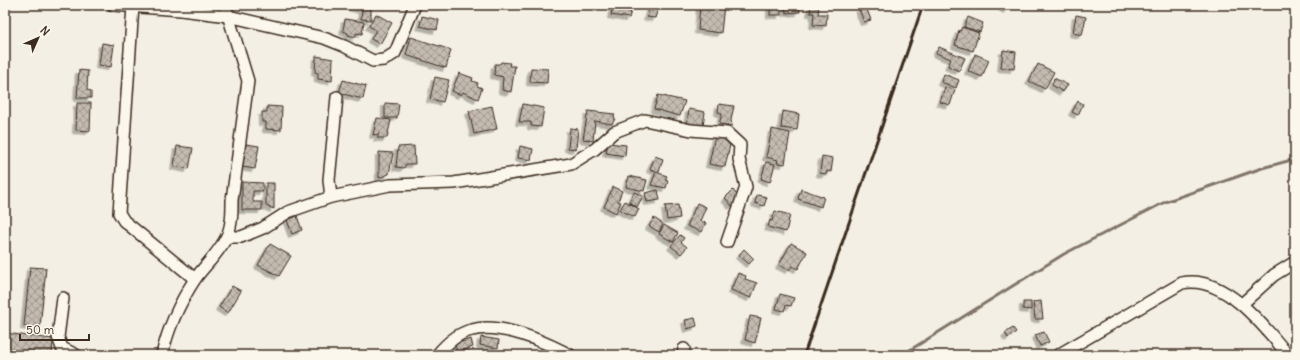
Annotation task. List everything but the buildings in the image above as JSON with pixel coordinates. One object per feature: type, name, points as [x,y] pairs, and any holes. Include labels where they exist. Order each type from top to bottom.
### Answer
[{"type":"street","points":[[113,5],[228,16],[324,38],[344,46],[373,61],[384,60],[395,53],[415,5]]},
{"type":"street","points":[[162,355],[165,342],[178,308],[195,279],[226,237],[232,218],[232,200],[248,81],[225,5]]},
{"type":"street","points":[[133,6],[118,213],[124,220],[195,279]]},
{"type":"street","points":[[331,197],[329,180],[337,97]]},
{"type":"street","points":[[226,237],[240,237],[263,228],[288,212],[331,197],[390,185],[454,183],[570,164],[595,149],[614,132],[635,122],[646,120],[691,130],[727,133],[740,145],[739,159],[746,187],[726,242]]},
{"type":"street","points":[[1242,304],[1274,275],[1295,262]]},
{"type":"street","points":[[1058,355],[1182,283],[1191,281],[1225,293],[1242,304],[1266,328],[1288,355]]},
{"type":"street","points":[[63,298],[58,337],[62,348],[76,355]]},
{"type":"street","points":[[437,355],[454,338],[472,330],[497,328],[545,344],[570,355]]},
{"type":"path","points":[[5,353],[34,355]]},
{"type":"waterway","points":[[902,355],[1064,254],[1165,202],[1262,168],[1295,159]]},
{"type":"railway","points":[[804,355],[923,5]]}]
